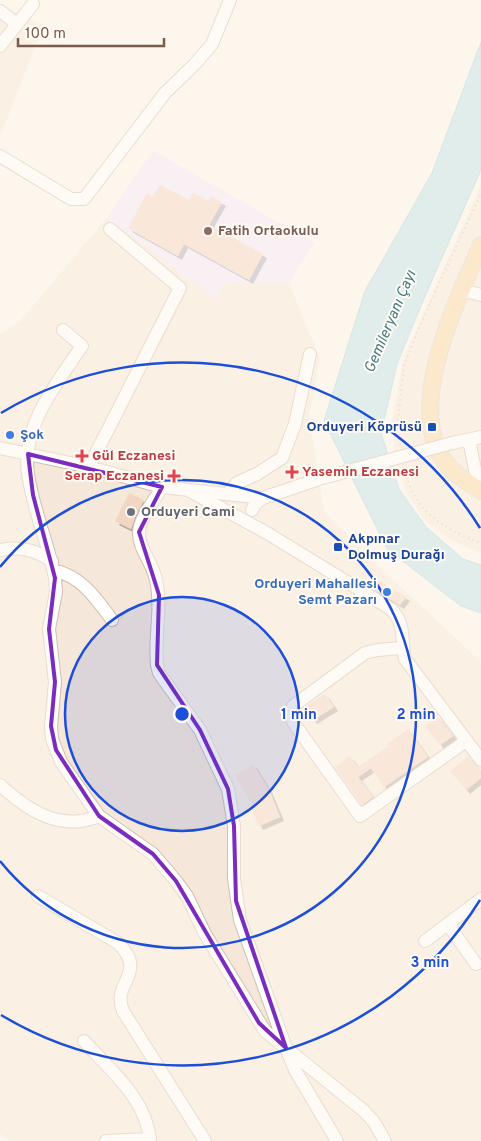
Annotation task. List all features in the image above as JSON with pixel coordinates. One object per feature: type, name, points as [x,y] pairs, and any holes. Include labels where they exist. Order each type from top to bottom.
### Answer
[{"type":"main road","points":[[480,490],[454,472],[443,459],[435,443],[431,413],[432,390],[438,360],[462,290],[481,245]]},
{"type":"street","points":[[0,156],[71,199],[84,199],[164,93],[195,64],[212,44],[230,0]]},
{"type":"street","points":[[0,46],[33,4]]},
{"type":"street","points":[[0,11],[18,24]]},
{"type":"street","points":[[89,467],[180,288],[110,229]]},
{"type":"street","points":[[462,290],[481,295]]},
{"type":"street","points":[[63,330],[82,346],[47,399],[32,429],[28,454],[31,488],[53,566],[56,592],[49,629],[55,682],[52,739],[61,762],[99,816],[153,854],[176,881],[186,896],[205,934],[259,1023],[286,1048],[364,1111],[374,1122],[385,1141]]},
{"type":"street","points":[[235,494],[237,483],[257,474],[282,458],[295,424],[310,354]]},
{"type":"street","points":[[252,510],[255,504],[263,498],[319,479],[475,438],[480,490]]},
{"type":"street","points":[[0,448],[89,467],[162,487],[263,498]]},
{"type":"street","points":[[162,487],[141,524],[139,532],[142,547],[154,575],[158,595],[156,665],[200,730],[228,789],[232,809],[234,879],[238,910],[295,1070],[337,1141]]},
{"type":"street","points":[[190,491],[267,533],[391,608],[399,617],[403,629],[402,648],[405,659],[481,760]]},
{"type":"street","points":[[235,494],[251,505],[253,518],[257,525],[267,533]]},
{"type":"street","points":[[0,550],[12,547],[30,550],[86,586],[112,620]]},
{"type":"street","points":[[402,648],[377,650],[352,661],[293,706],[292,722],[360,816],[466,741]]},
{"type":"street","points":[[0,785],[17,801],[50,818],[80,822],[99,816]]},
{"type":"street","points":[[38,896],[118,942],[128,954],[132,970],[121,991],[120,1002],[123,1011],[205,1141]]},
{"type":"street","points":[[425,941],[481,899]]},
{"type":"street","points":[[448,924],[476,964]]},
{"type":"street","points":[[84,1042],[133,1095],[145,1118],[150,1140],[106,1141]]},
{"type":"highlighted area","points":[[28,454],[162,487],[139,532],[159,595],[157,665],[200,730],[228,789],[234,826],[236,901],[286,1048],[259,1023],[176,881],[153,854],[99,816],[56,750],[51,726],[55,682],[49,629],[55,578],[33,495]]},
{"type":"shaded area","points":[[0,4],[43,26],[0,137]]},
{"type":"shaded area","points":[[153,151],[314,243],[289,283],[320,359],[309,416],[324,511],[375,563],[481,662],[481,1141],[11,1141],[0,1134],[0,335],[22,319],[107,218]]},
{"type":"shaded area","name":"Fatih Ortaokulu","points":[[153,151],[314,243],[289,283],[222,284],[218,300],[107,218]]},
{"type":"shaded area","points":[[481,185],[481,553],[452,541],[425,520],[406,492],[396,460],[391,426],[404,357]]},
{"type":"water","name":"Gemileryanı Çayı","points":[[481,42],[481,170],[397,364],[381,433],[399,489],[426,527],[463,559],[481,565],[481,613],[461,606],[387,549],[324,421],[365,291],[432,173]]},
{"type":"building","points":[[160,185],[189,200],[193,192],[208,201],[211,196],[222,202],[209,225],[263,254],[249,280],[184,244],[178,256],[128,228],[147,193],[153,197]]},
{"type":"building","name":"Orduyeri Cami","points":[[129,493],[144,500],[131,529],[115,521]]},
{"type":"building","name":"Orduyeri Mahallesi Semt Pazarı","points":[[374,578],[406,597],[400,605],[369,586]]},
{"type":"building","points":[[325,694],[334,707],[313,720],[305,707]]},
{"type":"building","points":[[438,717],[453,736],[440,745],[425,726]]},
{"type":"building","points":[[408,729],[428,757],[384,787],[371,768],[358,777],[373,797],[362,805],[335,767],[350,756],[358,767],[389,746],[387,744]]},
{"type":"building","points":[[468,756],[481,772],[481,778],[466,790],[450,771]]},
{"type":"building","points":[[253,764],[268,788],[280,817],[259,826],[250,806],[253,805],[235,776]]},
{"type":"place","name":"Fatih Ortaokulu","points":[[208,231]]},
{"type":"place","name":"Orduyeri Köprüsü","points":[[432,427]]},
{"type":"place","name":"Şok","points":[[10,435]]},
{"type":"place","name":"Gül Eczanesi","points":[[82,456]]},
{"type":"place","name":"Yasemin Eczanesi","points":[[292,472]]},
{"type":"place","name":"Serap Eczanesi","points":[[174,476]]},
{"type":"place","name":"Orduyeri Cami","points":[[131,512]]},
{"type":"place","name":"Akpınar Dolmuş Durağı","points":[[338,547]]},
{"type":"place","name":"Orduyeri Mahallesi Semt Pazarı","points":[[387,592]]}]
